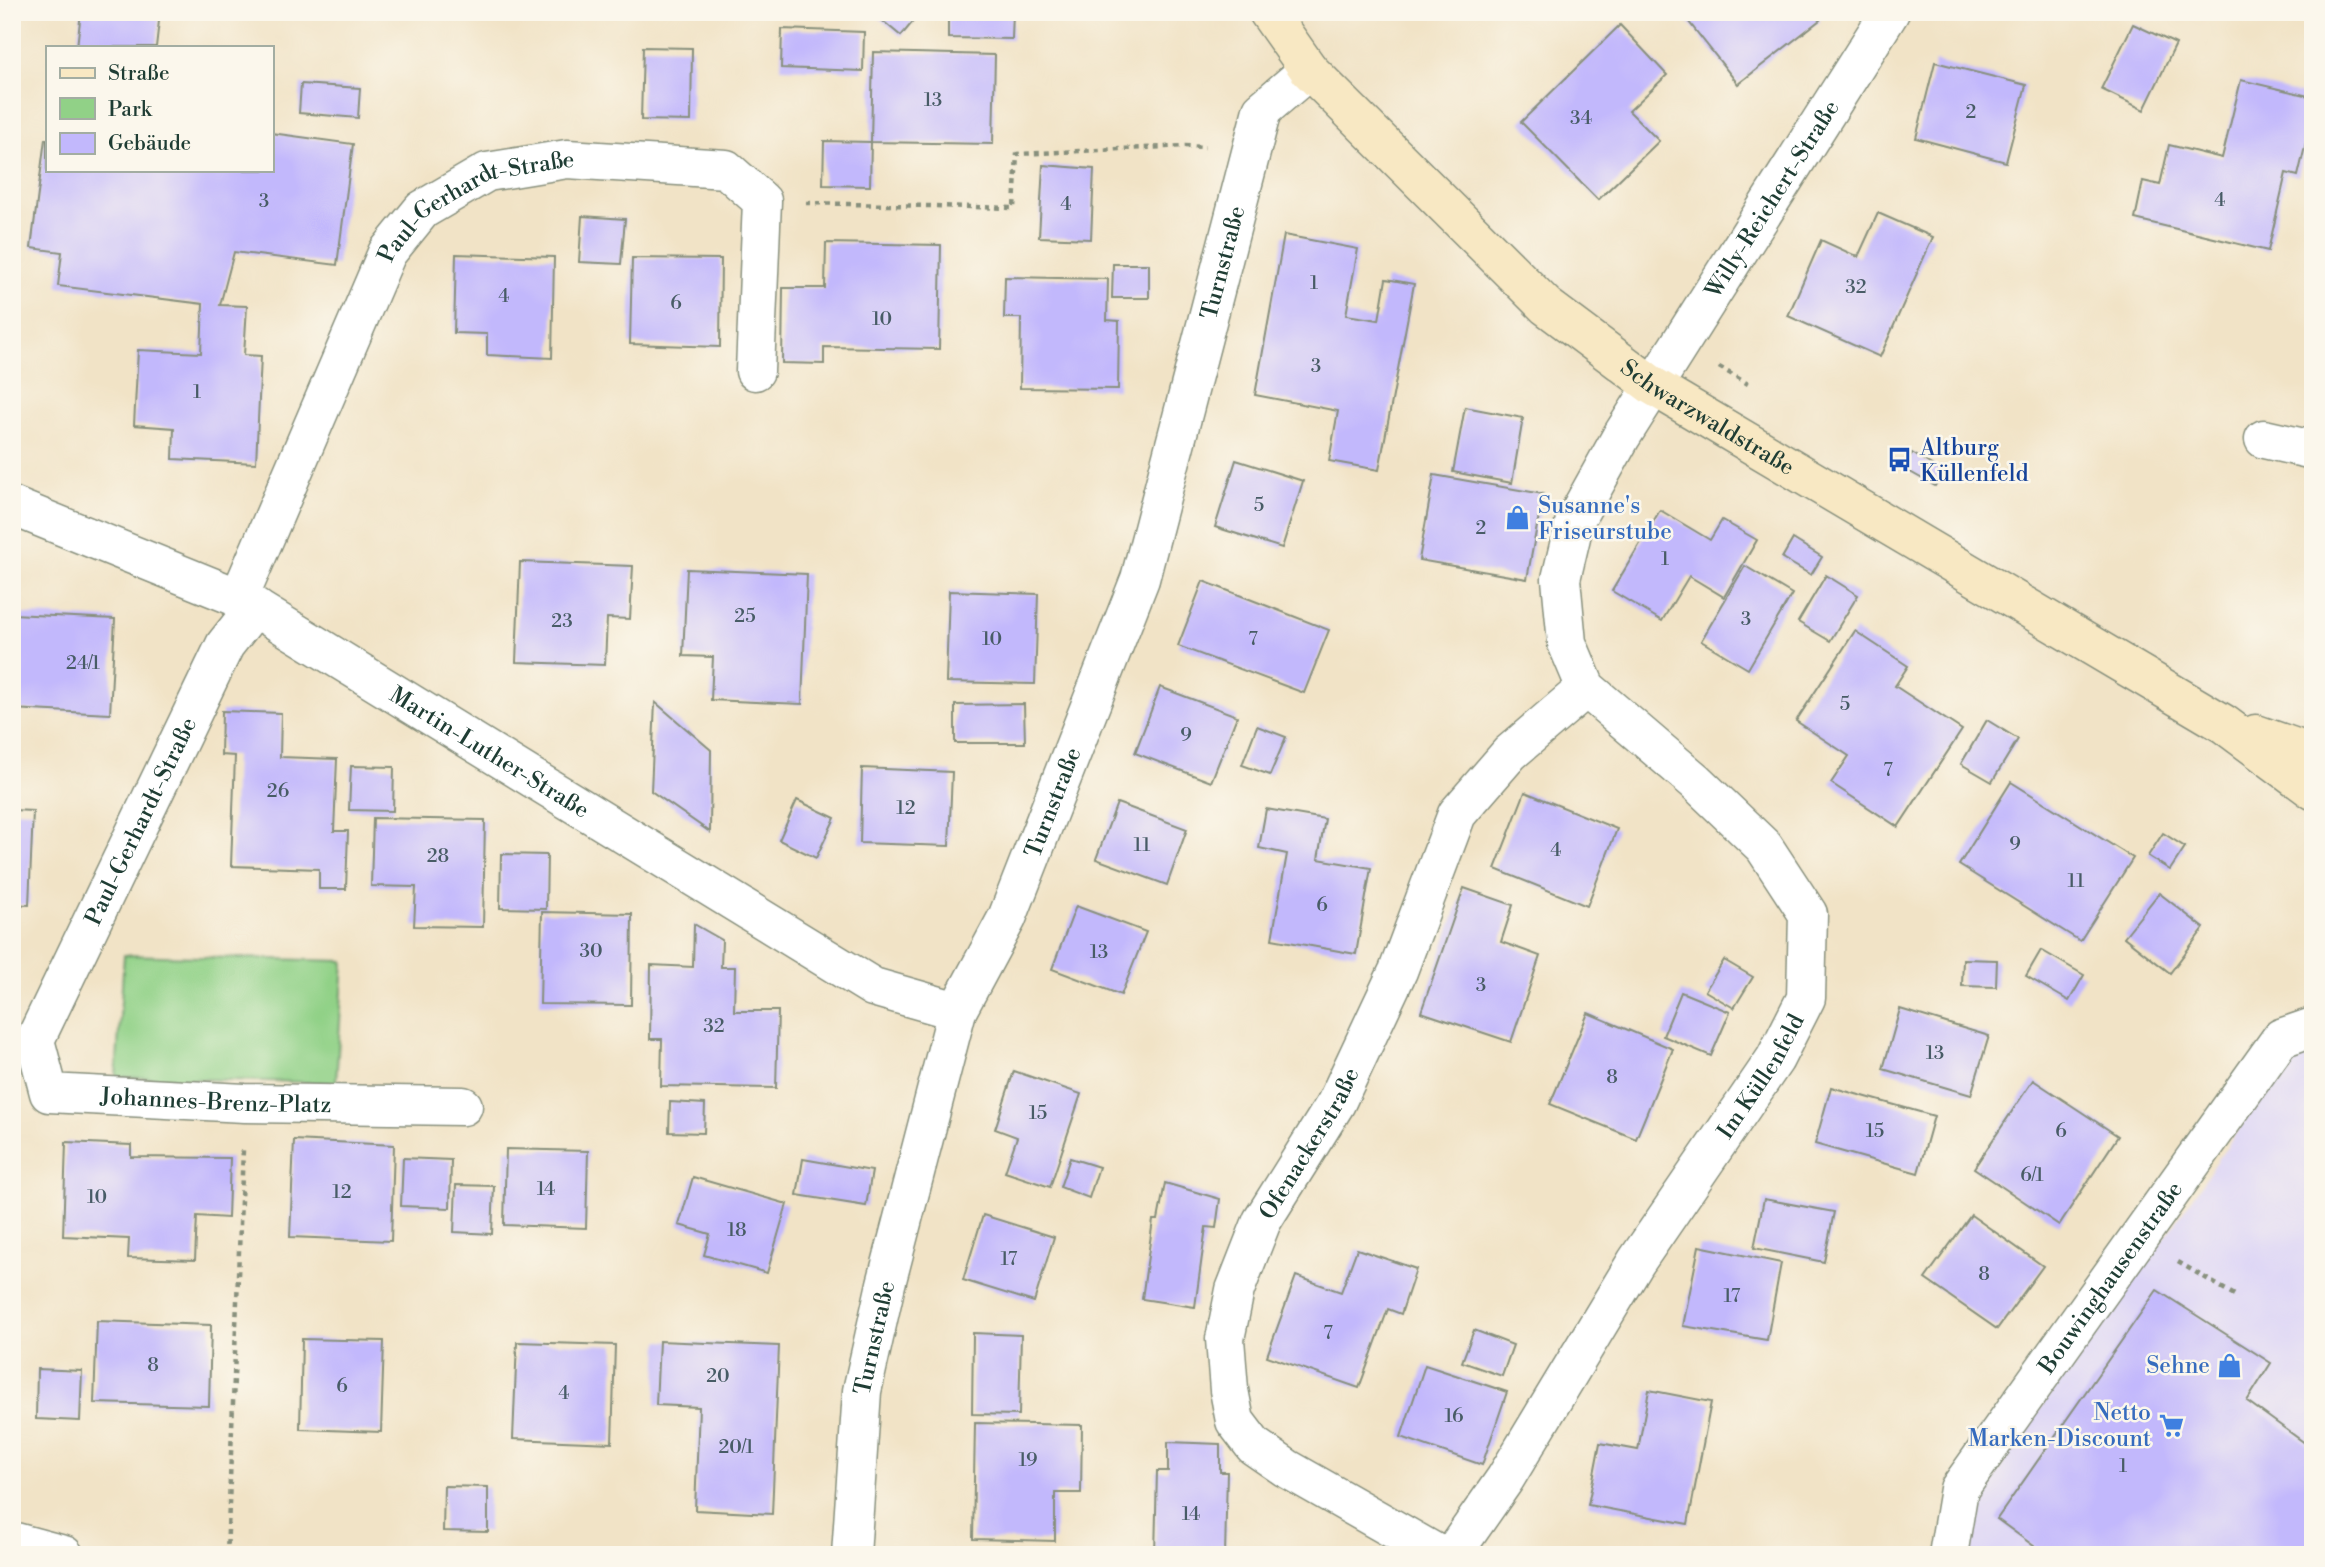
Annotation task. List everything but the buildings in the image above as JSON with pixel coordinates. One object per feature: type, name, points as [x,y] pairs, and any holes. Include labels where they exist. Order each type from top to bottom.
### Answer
[{"type":"street","name":"Schwarzwaldstraße","points":[[1268,12],[1309,70],[1546,306],[1653,386],[2224,724],[2313,790]]},
{"type":"street","name":"Willy-Reichert-Straße","points":[[1653,386],[1890,12]]},
{"type":"street","name":"Turnstraße","points":[[850,1555],[862,1391],[886,1284],[957,1011],[1007,918],[1140,579],[1262,110],[1309,70]]},
{"type":"street","name":"Paul-Gerhardt-Straße","points":[[24,1039],[247,603],[387,253],[422,210],[487,172],[567,159],[726,169],[762,201]]},
{"type":"street","points":[[755,371],[762,201]]},
{"type":"street","name":"Im Küllenfeld","points":[[1452,1555],[1505,1479],[1636,1262],[1775,1059],[1806,998],[1808,914],[1764,847],[1695,782],[1586,688],[1567,643],[1562,579],[1575,520],[1653,386]]},
{"type":"street","points":[[2264,439],[2313,450]]},
{"type":"street","name":"Martin-Luther-Straße","points":[[12,506],[247,603],[873,987],[957,1011]]},
{"type":"street","name":"Ofenackerstraße","points":[[1439,1555],[1286,1468],[1254,1446],[1236,1420],[1229,1390],[1226,1339],[1235,1290],[1262,1222],[1336,1103],[1398,971],[1457,814],[1510,753],[1586,688]]},
{"type":"street","name":"Schwarzwaldstraße","points":[[2224,724],[2313,754]]},
{"type":"street","name":"Bouwinghausenstraße","points":[[1948,1555],[1959,1489],[2281,1038],[2313,1027]]},
{"type":"street","name":"Johannes-Brenz-Platz","points":[[24,1039],[49,1093],[244,1103],[463,1106]]},
{"type":"street","points":[[12,1541],[64,1555]]},
{"type":"path","points":[[762,201],[1014,208],[1017,154],[1185,146],[1251,150]]},
{"type":"path","points":[[227,1555],[244,1103]]},
{"type":"path","points":[[2137,1238],[2238,1297]]},
{"type":"shaded area","points":[[2313,1042],[2313,1555],[1962,1555],[1969,1528],[2011,1448],[2172,1228],[2285,1060]]},
{"type":"green space","points":[[124,955],[344,961],[336,1083],[116,1077]]},
{"type":"place","name":"Altburg Küllenfeld","points":[[1900,460]]},
{"type":"place","name":"Susanne's Friseurstube","points":[[1518,518]]},
{"type":"place","name":"Sehne","points":[[2230,1365]]},
{"type":"place","name":"Netto Marken-Discount","points":[[2171,1425]]}]
